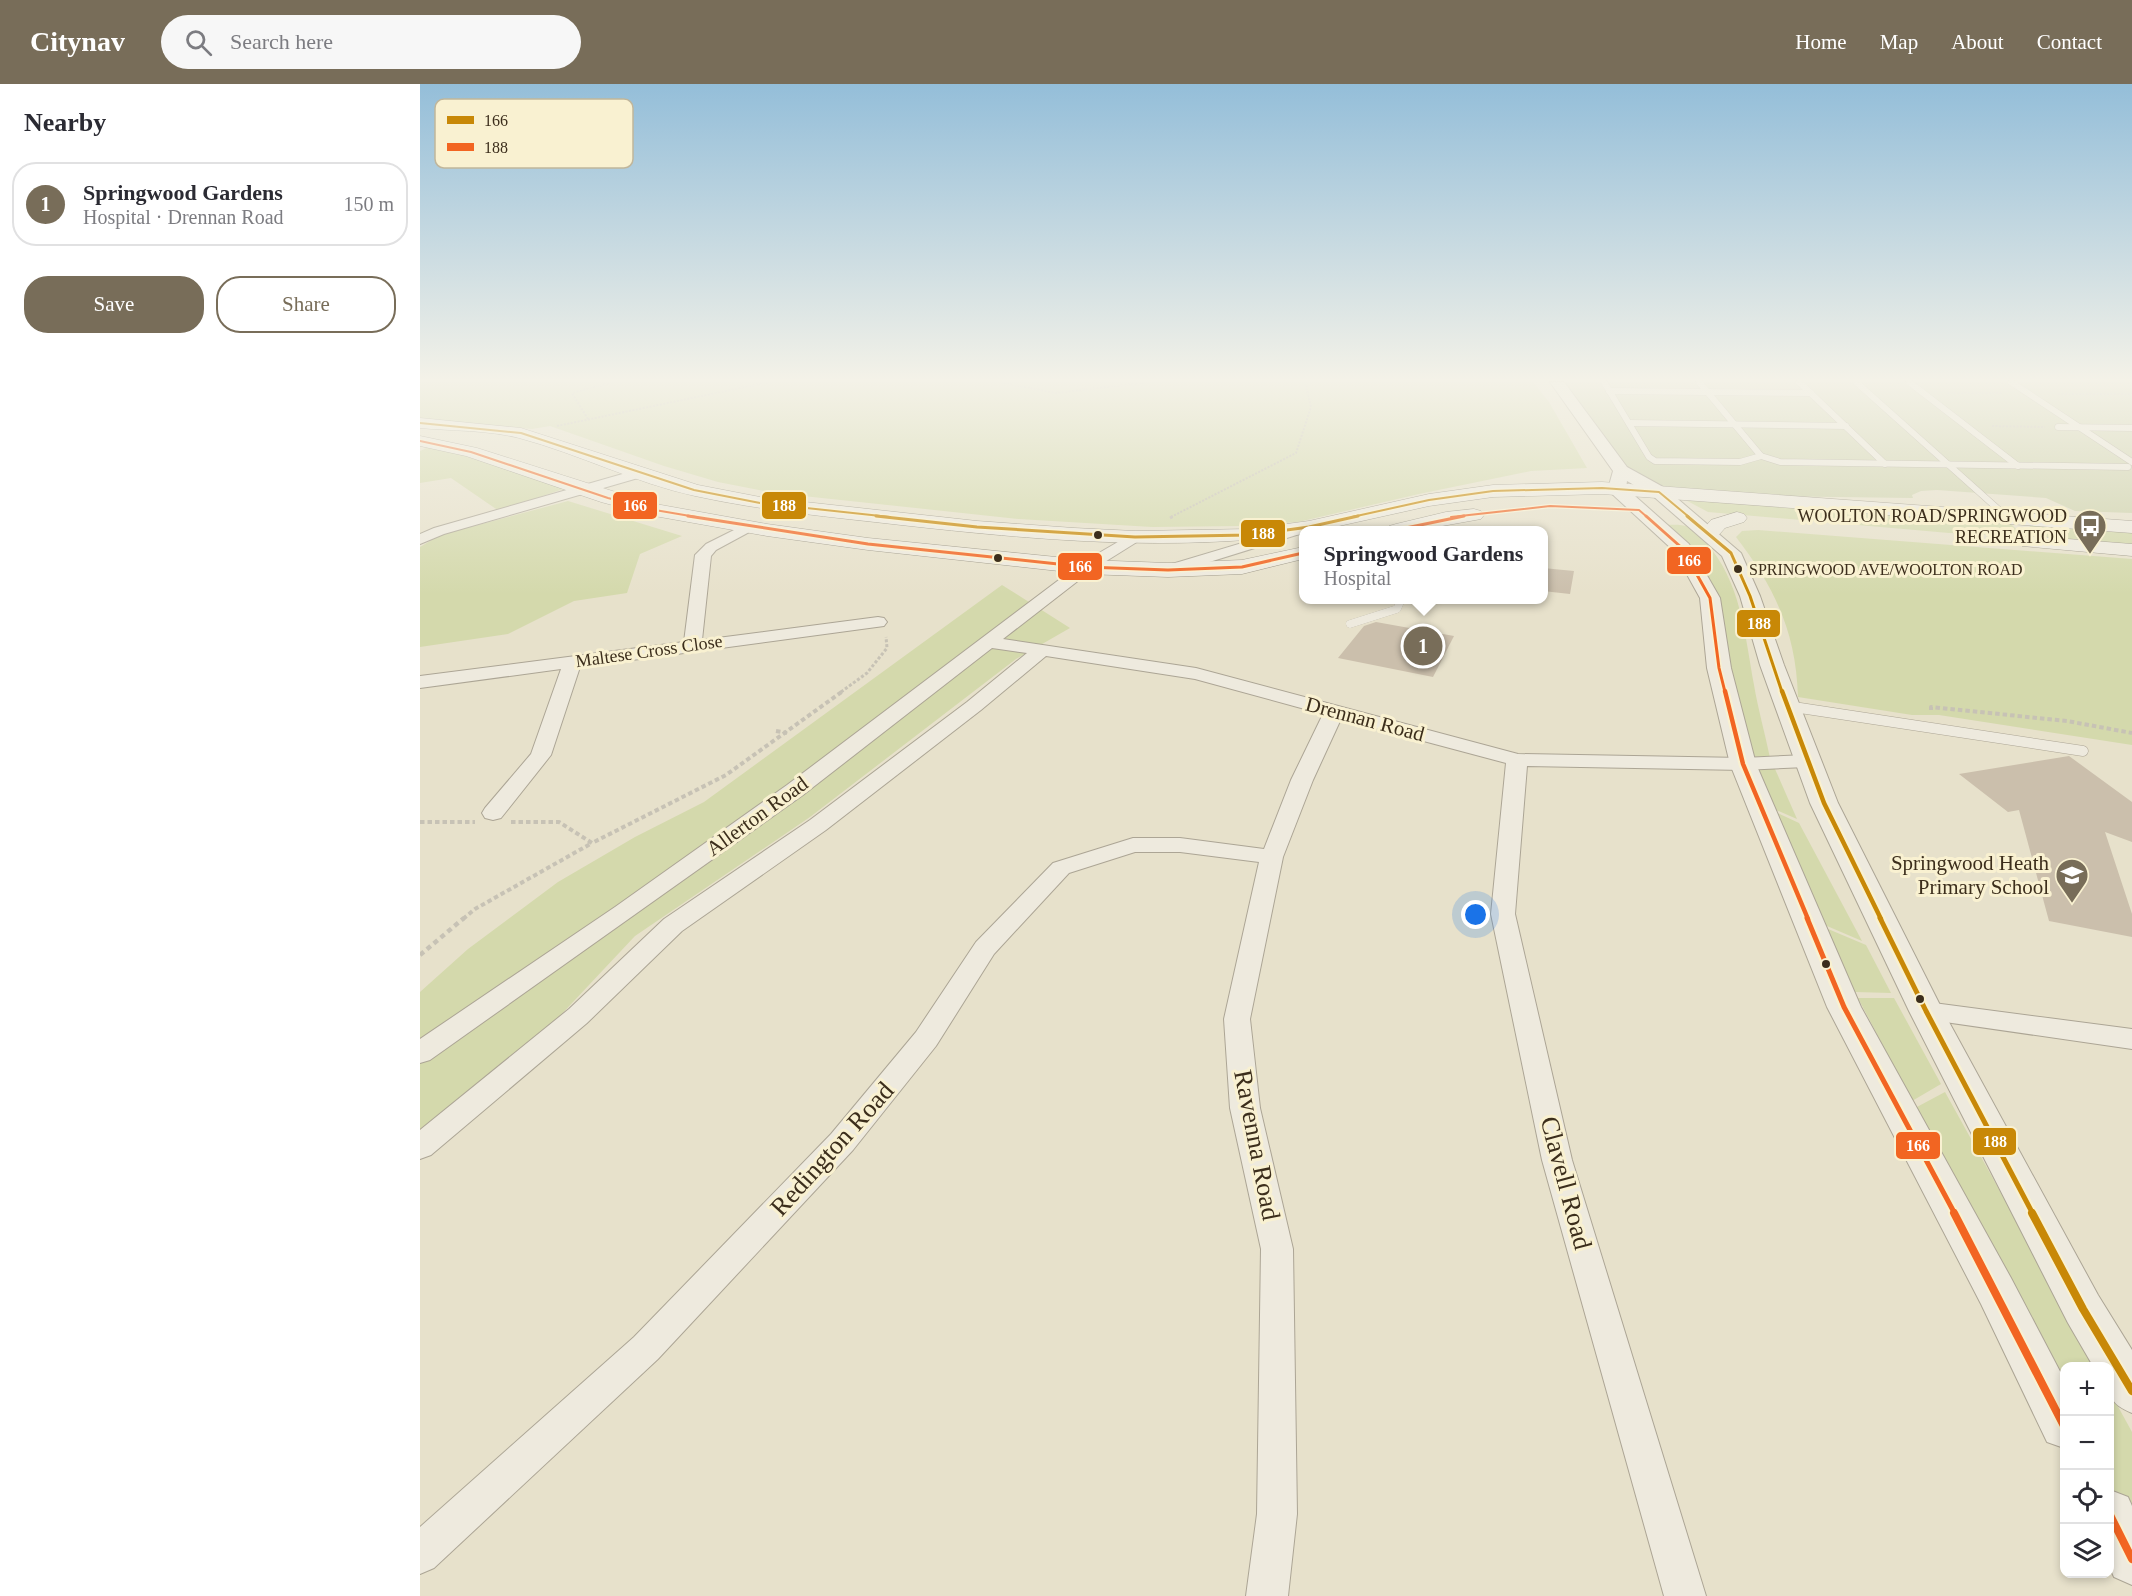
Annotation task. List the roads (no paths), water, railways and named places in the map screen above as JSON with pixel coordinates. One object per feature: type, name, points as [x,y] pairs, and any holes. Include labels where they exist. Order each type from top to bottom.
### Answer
[{"type":"main road","points":[[473,453],[649,509],[748,527],[995,560],[1168,570],[1242,567],[1299,554]]},
{"type":"main road","points":[[579,453],[694,490],[760,503],[977,527],[1135,537],[1249,535],[1299,528]]},
{"type":"main road","points":[[1415,526],[1446,518],[1550,506],[1634,490]]},
{"type":"main road","points":[[1313,526],[1430,500],[1493,491],[1634,490],[2132,527]]},
{"type":"main road","points":[[1683,513],[1759,520]]},
{"type":"main road","points":[[1709,534],[1718,524],[1737,518]]},
{"type":"main road","points":[[2009,519],[2032,542]]},
{"type":"main road","points":[[2009,540],[2132,550]]},
{"type":"street","points":[[1607,453],[1634,490],[1682,548],[1710,598],[1719,668],[1743,764],[1844,1007],[1996,1291],[2060,1418]]},
{"type":"street","points":[[420,539],[439,531],[640,473]]},
{"type":"street","points":[[1634,490],[1683,513],[1731,552],[1750,596],[1806,761],[1824,803],[1926,1011],[2083,1308],[2132,1391]]},
{"type":"street","points":[[693,645],[703,555],[711,547],[748,527]]},
{"type":"street","points":[[1168,570],[1299,530]]},
{"type":"street","name":"Allerton Road","points":[[420,1053],[624,912],[786,796],[1086,567],[1135,537]]},
{"type":"street","name":"Maltese Cross Close","points":[[420,682],[878,622]]},
{"type":"street","name":"Drennan Road","points":[[990,642],[1196,674],[1517,760],[1743,764],[1806,761]]},
{"type":"street","name":"Allerton Road","points":[[420,1148],[578,1016],[673,925],[818,825],[974,706],[1042,650]]},
{"type":"street","points":[[489,818],[540,755],[572,662]]},
{"type":"street","name":"Ravenna Road","points":[[1267,1596],[1277,1514],[1277,1249],[1245,1108],[1237,1019],[1272,857],[1302,780],[1335,710]]},
{"type":"street","name":"Clavell Road","points":[[1517,760],[1503,914],[1557,1160],[1685,1596]]},
{"type":"street","name":"Redington Road","points":[[420,1554],[646,1348],[842,1142],[926,1039],[985,948],[1061,868],[1133,845],[1180,845],[1272,857]]},
{"type":"street","points":[[1926,1011],[2132,1039]]},
{"type":"street","points":[[2114,1524],[2132,1559]]},
{"type":"lane","points":[[1646,453],[1655,460],[1740,462],[1761,456],[1785,463],[2131,466]]},
{"type":"lane","points":[[1758,453],[1761,456]]},
{"type":"lane","points":[[1873,453],[1885,464]]},
{"type":"lane","points":[[1937,453],[2009,519]]},
{"type":"lane","points":[[2001,453],[2018,466]]},
{"type":"lane","points":[[2113,453],[2131,466]]},
{"type":"lane","points":[[1350,624],[1397,609],[1399,604]]},
{"type":"lane","points":[[1787,706],[2083,751]]},
{"type":"place","name":"WOOLTON ROAD/SPRINGWOOD RECREATION","points":[[2090,555]]},
{"type":"place","name":"SPRINGWOOD AVE/WOOLTON ROAD","points":[[1738,569]]},
{"type":"place","name":"Springwood Gardens","points":[[1423,646]]},
{"type":"place","name":"Springwood Heath Primary School","points":[[2072,904]]}]
